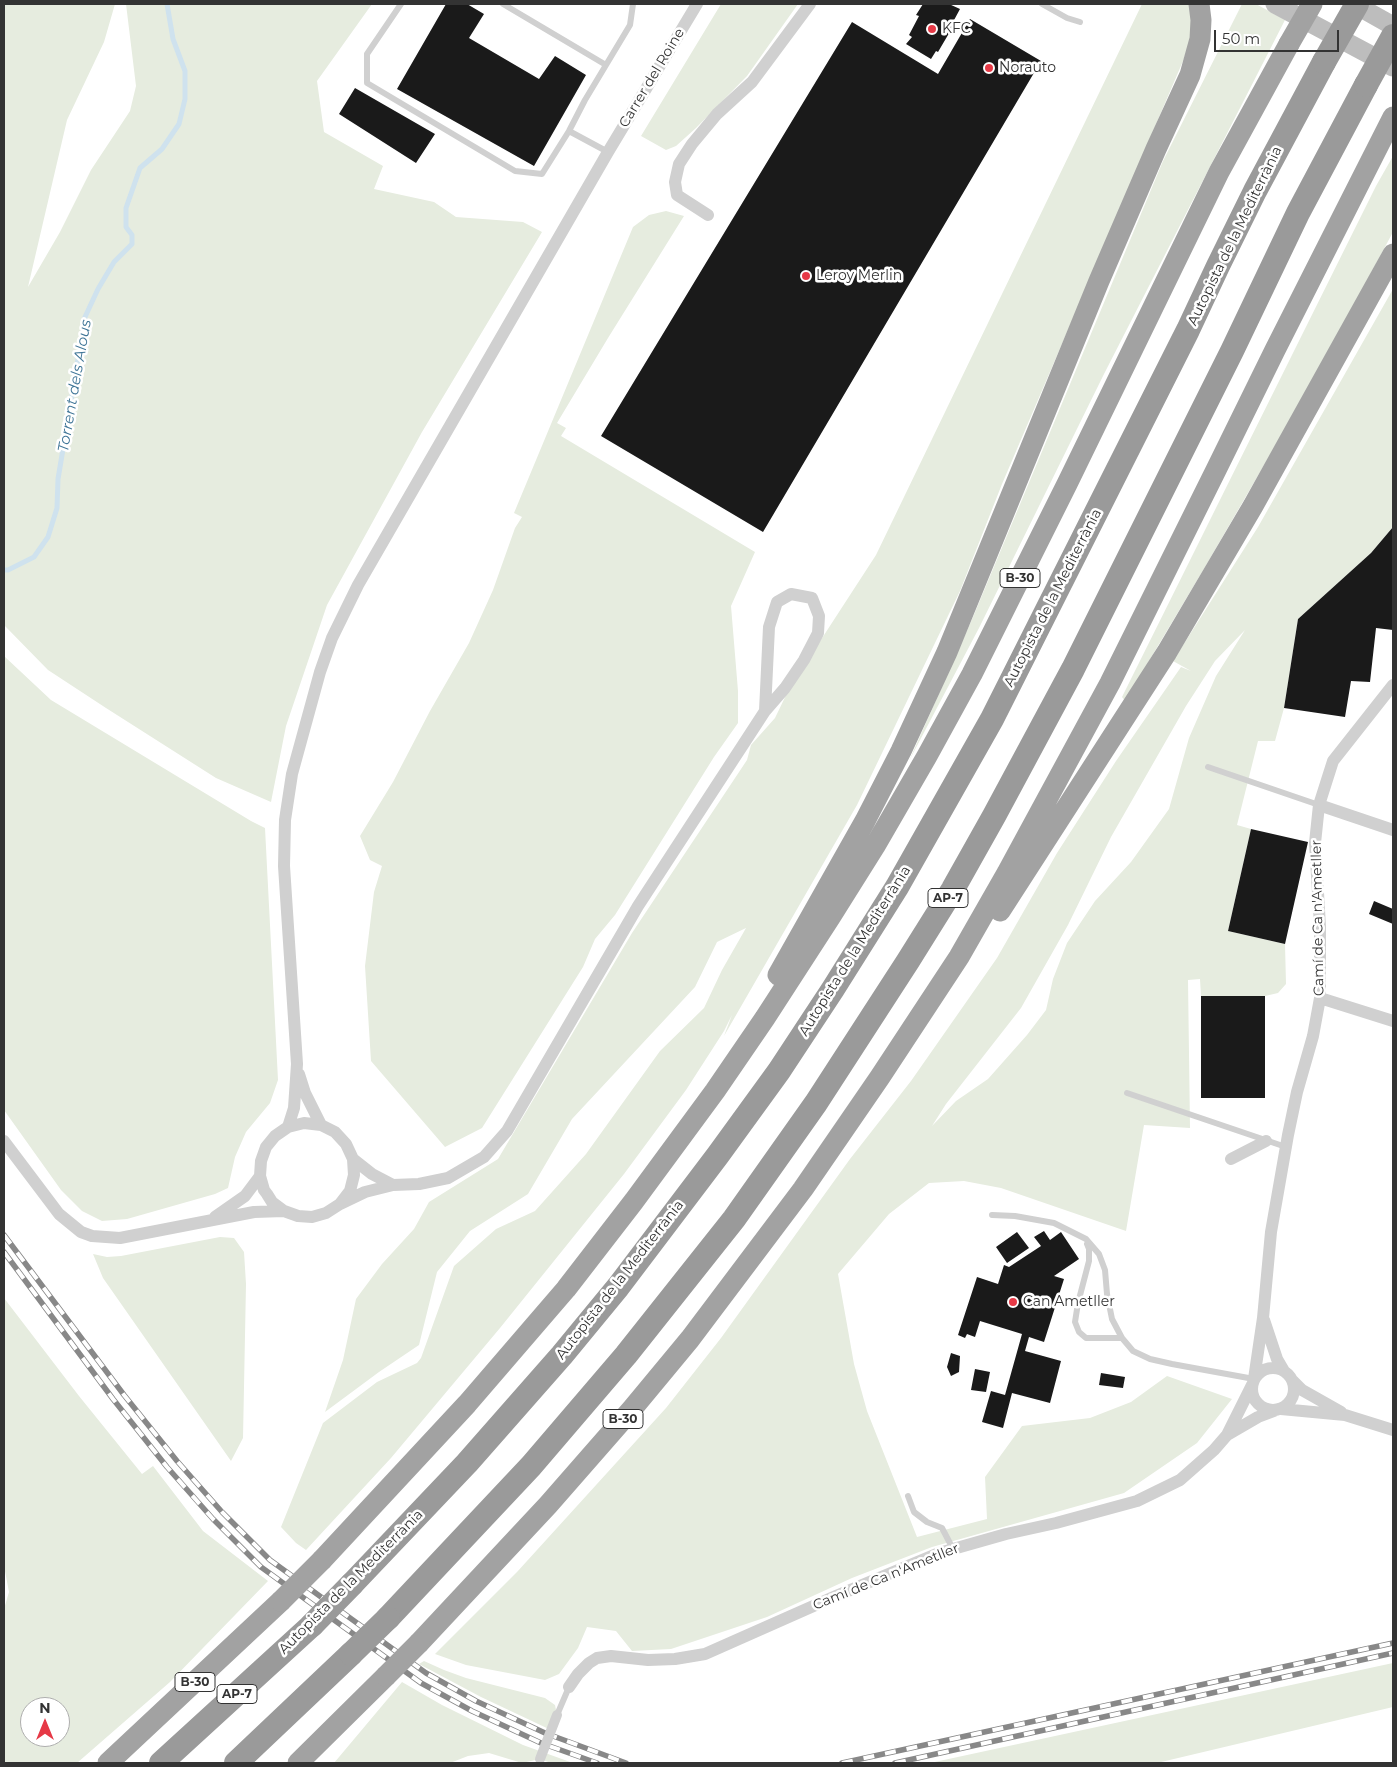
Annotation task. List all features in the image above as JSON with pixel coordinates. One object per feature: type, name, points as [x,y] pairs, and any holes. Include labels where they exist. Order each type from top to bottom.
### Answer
[{"type":"highway","points":[[715,1091],[785,961],[865,821],[901,751],[947,652],[1099,281],[1152,157],[1190,75],[1200,39],[1201,20],[1199,4]]},
{"type":"highway","name":"B-30","points":[[108,1763],[281,1601],[429,1446],[541,1318],[628,1208],[715,1091],[765,1018],[875,846],[927,756],[1020,579],[1219,172],[1312,4]]},
{"type":"highway","name":"Autopista de la Mediterrània","points":[[161,1763],[312,1624],[487,1440],[562,1355],[618,1287],[774,1079],[834,989],[906,872],[992,719],[1188,330],[1255,191],[1356,4]]},
{"type":"highway","name":"AP-7","points":[[236,1763],[388,1618],[531,1466],[650,1325],[734,1219],[816,1103],[953,889],[994,816],[1073,669],[1232,351],[1298,213],[1393,36]]},
{"type":"highway","name":"B-30","points":[[298,1763],[419,1643],[548,1505],[632,1409],[684,1346],[797,1197],[880,1077],[958,957],[1010,867],[1110,683],[1393,117]]},
{"type":"highway","points":[[880,1077],[937,1003],[979,944],[1167,652],[1283,454],[1393,254]]},
{"type":"main road","points":[[1275,4],[1393,67]]},
{"type":"main road","points":[[1356,4],[1393,26]]},
{"type":"street","name":"Carrer del Roine","points":[[297,1064],[285,875],[285,820],[292,774],[320,672],[332,638],[358,585],[608,152],[697,4]]},
{"type":"street","points":[[708,215],[678,195],[675,182],[679,164],[692,144],[717,114],[752,82],[810,4]]},
{"type":"street","points":[[340,1204],[350,1191],[354,1175],[353,1159],[346,1144],[335,1132],[321,1125],[304,1123],[288,1127],[275,1136],[266,1147],[261,1161],[260,1176],[264,1190],[272,1202],[284,1211],[298,1216],[312,1217],[326,1213],[365,1192],[394,1185],[418,1184],[448,1178],[484,1157],[508,1131],[638,906],[765,712],[785,688],[804,660],[818,634],[819,616],[812,598],[791,594],[777,602],[769,626],[765,712]]},
{"type":"street","name":"Camí de Ca n'Ametller","points":[[569,1687],[583,1668],[597,1658],[611,1656],[648,1660],[675,1659],[706,1654],[836,1596],[939,1553],[1137,1501],[1180,1480],[1204,1460],[1227,1435],[1253,1382],[1263,1318],[1271,1232],[1297,1092],[1313,1036],[1320,998],[1320,926],[1315,843],[1319,805],[1333,761],[1393,685]]},
{"type":"street","points":[[1319,805],[1393,830]]},
{"type":"street","points":[[1320,998],[1393,1021]]},
{"type":"street","points":[[297,1064],[305,1093],[321,1125]]},
{"type":"street","points":[[288,1127],[294,1108],[297,1064]]},
{"type":"street","points":[[4,1141],[59,1214],[81,1232],[92,1236],[120,1238],[260,1211],[284,1211]]},
{"type":"street","points":[[1231,1159],[1266,1141]]},
{"type":"street","points":[[353,1159],[372,1174],[394,1185]]},
{"type":"street","points":[[211,1220],[244,1196],[260,1176]]},
{"type":"street","name":"Camí de Ca n'Ametller","points":[[1263,1318],[1278,1359],[1288,1375]]},
{"type":"street","points":[[1345,1415],[1262,1408],[1257,1404],[1251,1392],[1253,1382],[1258,1374],[1270,1368],[1288,1375],[1302,1390],[1345,1415],[1393,1430]]},
{"type":"street","points":[[1278,1410],[1292,1400],[1294,1387],[1288,1375]]},
{"type":"street","name":"Camí de Ca n'Ametller","points":[[1227,1435],[1258,1417],[1278,1410]]},
{"type":"street","points":[[539,1761],[557,1715]]},
{"type":"lane","points":[[401,4],[367,54],[367,82],[515,171],[542,174],[630,25],[632,4]]},
{"type":"lane","points":[[503,4],[606,65]]},
{"type":"lane","points":[[1042,4],[1067,18],[1080,22]]},
{"type":"lane","points":[[569,131],[608,152]]},
{"type":"lane","points":[[1208,767],[1319,805]]},
{"type":"lane","points":[[1127,1093],[1286,1148]]},
{"type":"lane","points":[[992,1215],[1015,1216],[1054,1223],[1086,1238],[1099,1254],[1105,1270],[1112,1319],[1122,1338],[1133,1351],[1150,1359],[1253,1382]]},
{"type":"lane","points":[[1086,1238],[1090,1249],[1090,1261],[1078,1303],[1075,1322],[1079,1332],[1086,1338],[1122,1338]]},
{"type":"lane","points":[[908,1496],[914,1512],[927,1522],[942,1528],[953,1549]]},
{"type":"lane","name":"Camí de Ca n'Ametller","points":[[557,1715],[569,1687]]},
{"type":"shaded area","points":[[4,4],[115,4],[104,42],[67,120],[28,287],[60,232],[91,170],[130,111],[136,86],[126,4],[372,4],[317,81],[324,132],[383,166],[374,189],[434,202],[456,217],[523,222],[542,232],[422,432],[327,605],[286,726],[271,802],[216,778],[48,670],[4,625]]},
{"type":"shaded area","points":[[721,4],[798,4],[747,76],[696,128],[676,146],[666,150],[641,136]]},
{"type":"shaded area","points":[[1142,4],[1191,4],[1193,31],[1183,61],[1002,484],[960,591],[857,805],[724,1036],[732,1015],[724,1031],[686,1090],[624,1174],[500,1328],[391,1458],[306,1550],[296,1543],[281,1527],[323,1423],[377,1382],[417,1363],[421,1358],[454,1266],[496,1229],[535,1211],[586,1154],[660,1051],[704,1008],[722,970],[746,928],[717,942],[695,987],[572,1119],[528,1194],[470,1231],[437,1272],[419,1345],[325,1412],[343,1360],[356,1299],[382,1264],[414,1229],[429,1202],[498,1159],[632,933],[747,760],[751,745],[775,718],[789,689],[876,555]]},
{"type":"shaded area","points":[[1242,4],[1256,4],[1285,20],[1104,374],[979,628],[909,761],[973,617],[1163,161]]},
{"type":"shaded area","points":[[1393,156],[1393,232],[1315,377],[1125,701],[1122,697],[1376,186]]},
{"type":"shaded area","points":[[666,211],[684,216],[557,423],[566,428],[561,436],[755,552],[731,606],[738,691],[738,723],[714,757],[615,915],[595,939],[583,967],[482,1128],[445,1147],[371,1061],[365,966],[374,892],[382,866],[370,860],[360,836],[393,782],[430,711],[469,643],[493,590],[515,528],[522,517],[514,513],[633,227],[649,215]]},
{"type":"shaded area","points":[[1393,289],[1393,527],[1371,553],[1298,619],[1284,708],[1275,741],[1258,741],[1237,825],[1251,829],[1228,931],[1285,944],[1286,984],[1278,993],[1265,996],[1201,996],[1200,979],[1188,980],[1190,1128],[1144,1125],[1126,1231],[1001,1188],[964,1181],[929,1183],[889,1214],[838,1274],[854,1364],[867,1411],[917,1537],[987,1519],[985,1477],[1022,1426],[1090,1418],[1131,1402],[1167,1376],[1232,1399],[1197,1443],[1124,1493],[932,1547],[852,1578],[767,1617],[671,1649],[632,1651],[616,1631],[587,1627],[578,1648],[559,1674],[545,1680],[466,1665],[435,1654],[517,1572],[666,1408],[721,1338],[850,1159],[911,1081],[997,958],[1057,853],[1116,761],[1181,667],[1191,671],[1173,661],[1258,527]],"holes":[[[1245,630],[1216,676],[1189,738],[1169,809],[1131,862],[1095,901],[1067,943],[1053,979],[1046,1010],[1027,1035],[988,1079],[956,1101],[932,1126],[946,1104],[1021,1008],[1068,925],[1111,837],[1186,706],[1215,661]]]},
{"type":"shaded area","points":[[4,656],[51,700],[265,828],[278,1080],[270,1103],[246,1132],[235,1157],[228,1188],[215,1194],[127,1219],[102,1221],[82,1211],[61,1190],[4,1110]]},
{"type":"shaded area","points":[[220,1237],[234,1238],[244,1252],[246,1284],[243,1438],[231,1461],[103,1278],[93,1254],[107,1257],[121,1256]]},
{"type":"shaded area","points":[[4,1298],[142,1474],[153,1466],[203,1531],[268,1581],[170,1682],[77,1763],[4,1763],[4,1609],[9,1592],[4,1566]]},
{"type":"shaded area","points":[[424,1661],[466,1678],[545,1698],[555,1705],[557,1715],[551,1730],[481,1697],[419,1664]]},
{"type":"shaded area","points":[[1393,1663],[1393,1707],[1157,1763],[930,1763]]},
{"type":"shaded area","points":[[402,1682],[442,1705],[523,1745],[573,1763],[551,1763],[540,1759],[522,1763],[489,1753],[468,1756],[450,1763],[334,1763]]},
{"type":"building","points":[[446,4],[467,4],[484,14],[469,38],[539,79],[555,56],[586,75],[534,166],[397,89]]},
{"type":"building","name":"KFC","points":[[923,4],[949,4],[960,9],[953,22],[955,23],[938,52],[936,51],[931,59],[906,44],[912,37],[909,35],[919,16],[916,15]]},
{"type":"building","name":"Leroy Merlin","points":[[970,19],[1041,61],[763,532],[601,436],[852,22],[938,74]]},
{"type":"building","points":[[355,88],[435,134],[416,163],[339,114]]},
{"type":"building","points":[[1393,527],[1393,630],[1376,628],[1370,682],[1351,681],[1345,717],[1284,708],[1298,619],[1371,553]]},
{"type":"building","points":[[1251,829],[1308,842],[1285,944],[1228,931]]},
{"type":"building","points":[[1374,901],[1393,909],[1393,924],[1369,914]]},
{"type":"building","points":[[1201,996],[1265,996],[1265,1098],[1201,1098]]},
{"type":"building","name":"Can Ametller","points":[[1044,1231],[1050,1240],[1061,1232],[1079,1259],[1054,1276],[1064,1279],[1044,1342],[1029,1337],[1025,1351],[1061,1361],[1050,1403],[1012,1393],[1003,1428],[982,1422],[991,1391],[1005,1395],[1022,1334],[980,1321],[975,1337],[967,1334],[965,1338],[958,1335],[977,1277],[998,1284],[1004,1265],[1009,1267],[1041,1246],[1034,1237]]},
{"type":"building","points":[[1017,1232],[1029,1248],[1007,1263],[996,1247]]},
{"type":"building","points":[[951,1353],[960,1356],[959,1372],[951,1376],[947,1367]]},
{"type":"building","points":[[975,1369],[990,1372],[986,1392],[971,1390]]},
{"type":"building","points":[[1101,1373],[1125,1377],[1123,1388],[1099,1385]]},
{"type":"waterway","name":"Torrent dels Alous","points":[[4,570],[8,570],[34,557],[48,537],[57,508],[58,479],[85,317],[98,289],[114,262],[132,244],[132,235],[126,227],[126,208],[140,168],[162,149],[179,124],[185,99],[185,71],[173,39],[167,4]]},
{"type":"railway","points":[[4,1235],[124,1395],[177,1461],[222,1512],[270,1560],[426,1673],[476,1701],[545,1733],[626,1763]]},
{"type":"railway","points":[[4,1252],[113,1399],[167,1467],[213,1519],[261,1567],[421,1683],[472,1711],[541,1743],[597,1763]]},
{"type":"railway","points":[[842,1763],[1393,1643]]},
{"type":"railway","points":[[895,1763],[1393,1653]]},
{"type":"place","name":"KFC","points":[[932,29]]},
{"type":"place","name":"Norauto","points":[[989,68]]},
{"type":"place","name":"Leroy Merlin","points":[[806,276]]},
{"type":"place","name":"Can Ametller","points":[[1013,1302]]}]
